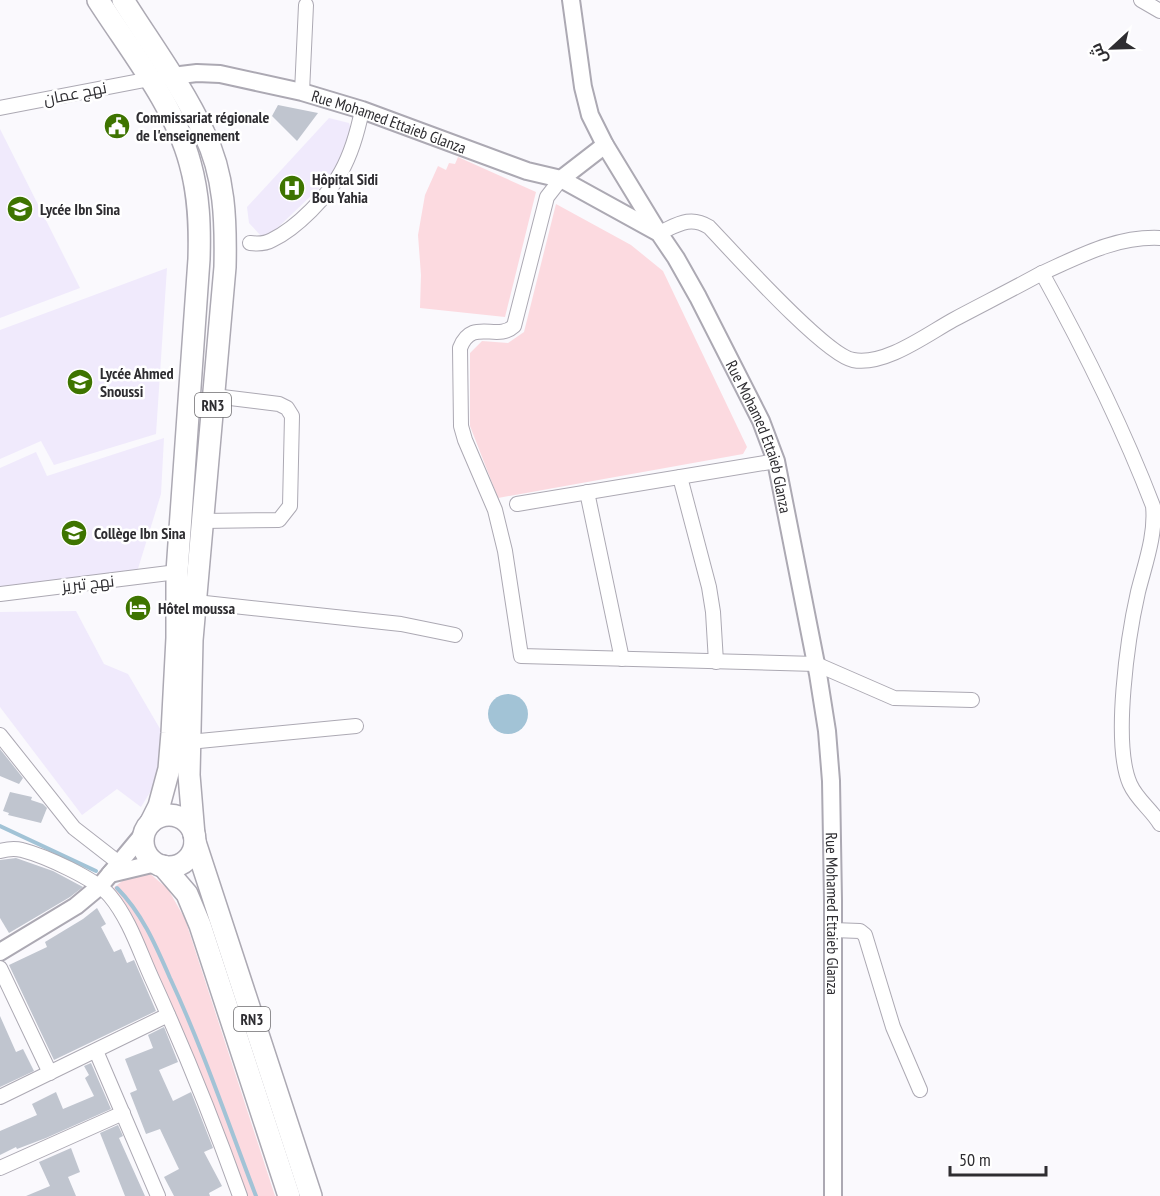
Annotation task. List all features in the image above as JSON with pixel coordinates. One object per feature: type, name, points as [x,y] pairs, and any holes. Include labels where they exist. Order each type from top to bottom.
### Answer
[{"type":"main road","name":"RN3","points":[[98,0],[150,79],[184,143],[194,179],[200,225],[177,572],[184,639],[194,839]]},
{"type":"main road","name":"RN3","points":[[123,0],[205,134],[216,166],[226,226],[196,602],[184,639],[169,769],[159,806],[143,839],[146,853],[160,864],[187,894],[311,1196]]},
{"type":"main road","name":"RN3","points":[[148,827],[165,815],[180,817],[191,828],[289,1196]]},
{"type":"main road","points":[[160,864],[172,866],[188,859],[194,839]]},
{"type":"street","points":[[571,0],[583,87],[590,116],[605,146],[659,233],[683,222],[700,221],[709,227],[792,313],[844,357],[865,360],[893,354],[1042,273],[1114,242],[1144,237],[1160,238]]},
{"type":"street","points":[[1141,0],[1160,11]]},
{"type":"street","points":[[302,92],[306,5]]},
{"type":"street","name":"Rue Mohamed Ettaieb Glanza","points":[[150,79],[197,73],[220,74],[302,92],[362,110],[527,171],[561,178],[659,233],[698,297],[761,421],[776,461],[816,664],[827,731],[831,781],[832,1196]]},
{"type":"street","name":"نهج عمان","points":[[0,108],[150,79]]},
{"type":"street","points":[[250,243],[262,244],[273,240],[303,217],[323,197],[341,171],[360,122],[362,110]]},
{"type":"street","points":[[605,146],[561,178],[548,197],[514,326],[505,332],[473,333],[463,342],[460,355],[460,426],[497,520],[505,551],[520,656],[816,664],[894,698],[972,700]]},
{"type":"street","points":[[1042,273],[1112,405],[1153,506],[1155,521],[1152,537],[1131,622],[1125,677],[1123,744],[1124,768],[1130,785],[1137,797],[1155,814],[1160,824]]},
{"type":"street","points":[[202,521],[279,520],[290,506],[292,416],[287,408],[279,404],[214,396]]},
{"type":"street","points":[[517,504],[776,461]]},
{"type":"street","points":[[680,477],[709,587],[716,662]]},
{"type":"street","points":[[587,492],[622,659]]},
{"type":"street","name":"نهج تبريز","points":[[0,594],[177,572]]},
{"type":"street","points":[[196,602],[401,624],[455,635]]},
{"type":"street","points":[[189,742],[356,726]]},
{"type":"street","points":[[0,735],[110,874],[111,897],[127,924],[168,1015],[240,1196]]},
{"type":"street","points":[[0,952],[76,906],[110,874],[148,827]]},
{"type":"street","points":[[0,851],[22,849],[51,861],[110,874],[160,864]]},
{"type":"street","points":[[833,930],[860,931],[865,935],[893,1028],[920,1090]]},
{"type":"street","points":[[0,968],[50,1073]]},
{"type":"street","points":[[0,1097],[168,1015]]},
{"type":"street","points":[[96,1051],[158,1196]]},
{"type":"street","points":[[0,1168],[123,1113]]},
{"type":"shaded area","name":"Hôpital Sidi Bou Yahia","points":[[329,118],[349,123],[352,133],[339,169],[268,237],[262,237],[249,223],[247,207]]},
{"type":"shaded area","name":"Lycée Ibn Sina","points":[[0,129],[80,288],[0,318]]},
{"type":"shaded area","points":[[458,157],[536,192],[505,317],[420,308],[421,275],[418,235],[425,195],[438,166],[446,170],[449,163],[455,164]]},
{"type":"shaded area","points":[[556,204],[631,245],[663,271],[747,447],[743,454],[498,498],[470,426],[470,353],[482,341],[508,343],[524,332]]},
{"type":"shaded area","name":"Lycée Ahmed Snoussi","points":[[167,268],[156,434],[54,465],[41,441],[0,459],[0,330]]},
{"type":"shaded area","name":"Collège Ibn Sina","points":[[164,438],[161,494],[137,572],[0,589],[0,468],[36,452],[47,476]]},
{"type":"shaded area","points":[[76,611],[104,664],[128,674],[166,739],[160,776],[141,807],[117,789],[82,815],[0,707],[0,612]]},
{"type":"shaded area","points":[[148,872],[168,889],[185,919],[275,1196],[246,1196],[108,892],[130,875]]},
{"type":"water","points":[[508,694],[522,700],[528,714],[522,728],[508,734],[494,728],[488,714],[494,700]]},
{"type":"building","points":[[278,105],[318,113],[297,141],[272,116]]},
{"type":"building","points":[[0,749],[23,778],[19,784],[0,776]]},
{"type":"building","points":[[10,792],[32,797],[31,800],[47,808],[41,823],[8,815],[9,813],[3,811]]},
{"type":"building","points":[[16,858],[53,871],[83,887],[9,933],[0,918],[0,860]]},
{"type":"building","points":[[97,908],[106,924],[101,927],[114,952],[121,949],[127,963],[134,960],[156,1011],[54,1060],[9,965],[47,947],[45,942]]},
{"type":"building","points":[[0,1016],[16,1052],[23,1049],[34,1071],[0,1087]]},
{"type":"building","points":[[164,1027],[178,1062],[159,1070],[173,1101],[191,1092],[213,1148],[204,1152],[222,1186],[209,1193],[210,1196],[174,1196],[164,1177],[179,1169],[160,1129],[146,1134],[130,1093],[137,1090],[125,1059],[153,1048],[148,1035]]},
{"type":"building","points":[[91,1063],[111,1109],[46,1138],[17,1149],[16,1147],[0,1155],[0,1131],[37,1115],[32,1104],[56,1092],[63,1109],[94,1096],[85,1078],[89,1075],[84,1066]]},
{"type":"building","points":[[118,1125],[123,1136],[119,1138],[145,1196],[125,1196],[100,1133]]},
{"type":"building","points":[[71,1148],[80,1172],[68,1177],[76,1196],[26,1196],[50,1186],[39,1162]]},
{"type":"waterway","points":[[0,826],[96,871]]},
{"type":"waterway","points":[[117,888],[134,908],[159,954],[204,1059],[256,1196]]},
{"type":"place","name":"Commissariat régionale de l'enseignement","points":[[117,126]]},
{"type":"place","name":"Hôpital Sidi Bou Yahia","points":[[292,188]]},
{"type":"place","name":"Lycée Ibn Sina","points":[[20,209]]},
{"type":"place","name":"Lycée Ahmed Snoussi","points":[[80,382]]},
{"type":"place","name":"Collège Ibn Sina","points":[[74,533]]},
{"type":"place","name":"Hôtel moussa","points":[[138,608]]}]
